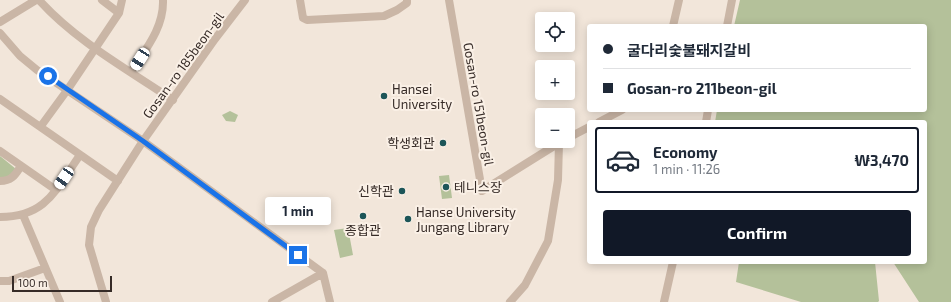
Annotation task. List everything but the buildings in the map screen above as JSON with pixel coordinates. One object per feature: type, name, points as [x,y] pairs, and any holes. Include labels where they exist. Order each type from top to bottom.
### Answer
[{"type":"street","points":[[0,22],[37,0],[55,18],[96,49],[173,100]]},
{"type":"street","points":[[102,0],[119,13]]},
{"type":"street","points":[[41,126],[96,49],[119,13],[122,0]]},
{"type":"street","points":[[131,72],[157,32],[161,18],[163,0]]},
{"type":"street","points":[[300,0],[303,18],[307,20],[384,16],[397,10],[407,3],[407,0]]},
{"type":"street","name":"Gosan-ro 151beon-gil","points":[[449,0],[482,191],[550,148]]},
{"type":"street","points":[[673,24],[679,0]]},
{"type":"street","points":[[727,24],[732,0]]},
{"type":"street","name":"Gosan-ro 185beon-gil","points":[[106,302],[107,300],[89,245],[91,227],[96,216],[143,141],[242,1]]},
{"type":"street","points":[[0,33],[20,56],[38,70],[143,141],[323,273],[330,302]]},
{"type":"street","points":[[0,98],[118,181]]},
{"type":"street","points":[[603,120],[618,112]]},
{"type":"street","points":[[575,134],[587,128]]},
{"type":"street","points":[[510,302],[525,285],[548,241],[558,180],[560,148]]},
{"type":"street","points":[[0,151],[56,190]]},
{"type":"street","points":[[0,217],[23,215],[44,205],[80,155]]},
{"type":"street","points":[[0,181],[8,180],[14,177],[22,166]]},
{"type":"street","points":[[23,215],[60,302]]},
{"type":"street","points":[[664,302],[673,264]]},
{"type":"street","points":[[0,281],[9,281],[45,268]]},
{"type":"street","points":[[272,302],[323,273]]},
{"type":"green space","points":[[740,0],[951,0],[951,302],[919,302],[894,264],[927,264],[927,120],[715,120],[717,112],[927,112],[927,24],[734,24]]},
{"type":"green space","points":[[230,111],[238,115],[235,122],[226,121],[222,115]]},
{"type":"green space","points":[[0,156],[16,169],[13,173],[0,178]]},
{"type":"green space","name":"테니스장","points":[[449,175],[452,198],[442,199],[439,176]]},
{"type":"green space","points":[[348,228],[353,255],[340,258],[334,230]]},
{"type":"green space","points":[[739,264],[875,264],[879,301],[801,302],[736,282]]},
{"type":"place","name":"Hansei University","points":[[384,96]]},
{"type":"place","name":"학생회관","points":[[443,143]]},
{"type":"place","name":"테니스장","points":[[446,187]]},
{"type":"place","name":"신학관","points":[[402,191]]},
{"type":"place","name":"종합관","points":[[363,216]]},
{"type":"place","name":"Hanse University Jungang Library","points":[[408,219]]},
{"type":"route","points":[[48,76],[143,141],[298,255]]}]
